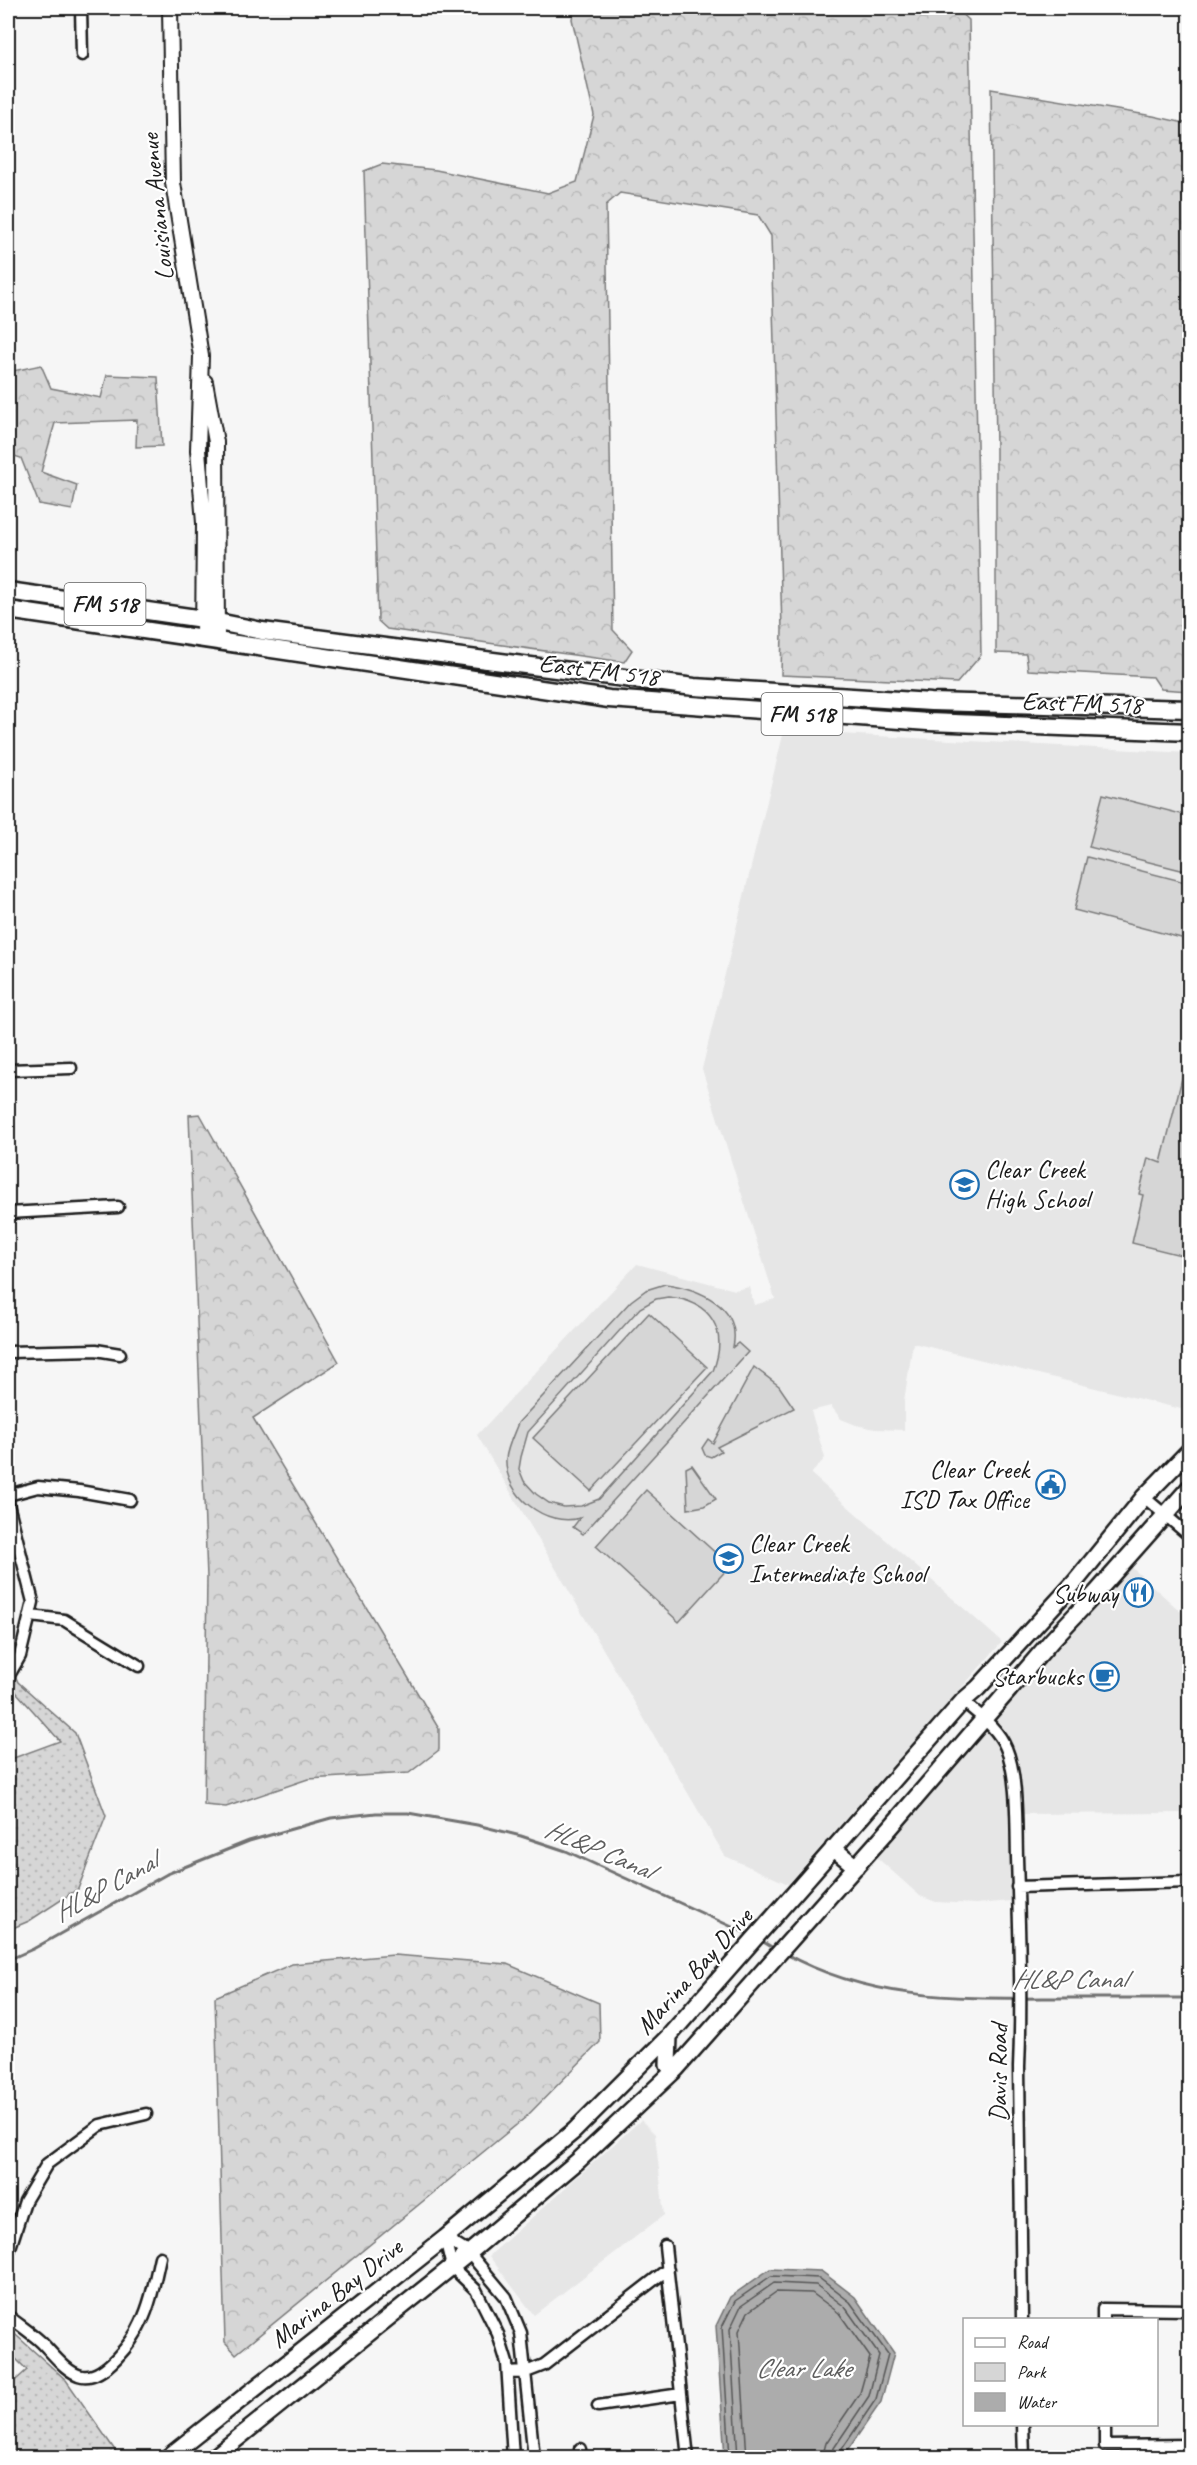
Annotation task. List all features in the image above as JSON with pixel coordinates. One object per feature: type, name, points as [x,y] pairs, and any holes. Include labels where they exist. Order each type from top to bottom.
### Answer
[{"type":"main road","name":"East FM 518","points":[[10,591],[210,620],[262,630],[694,687],[931,702],[1190,709]]},
{"type":"main road","points":[[9,610],[10,591]]},
{"type":"main road","name":"East FM 518","points":[[9,610],[609,699],[928,722],[1190,732]]},
{"type":"main road","points":[[416,671],[419,650]]},
{"type":"main road","points":[[609,699],[611,676]]},
{"type":"main road","points":[[808,715],[811,694]]},
{"type":"main road","points":[[928,722],[931,702]]},
{"type":"main road","points":[[1088,706],[1090,729]]},
{"type":"main road","name":"Marina Bay Drive","points":[[168,2457],[445,2238],[574,2131],[669,2036],[963,1701],[1075,1582],[1144,1497],[1190,1450]]},
{"type":"main road","name":"Marina Bay Drive","points":[[213,2457],[469,2253],[579,2160],[676,2069],[1190,1487]]},
{"type":"main road","points":[[1075,1582],[1090,1600]]},
{"type":"main road","points":[[1036,1625],[1053,1640]]},
{"type":"main road","points":[[833,1848],[856,1867]]},
{"type":"main road","points":[[669,2036],[668,2065],[676,2069]]},
{"type":"street","points":[[81,8],[82,55]]},
{"type":"street","name":"Louisiana Avenue","points":[[170,8],[173,183],[201,356],[198,450],[210,640]]},
{"type":"street","points":[[8,1070],[71,1068]]},
{"type":"street","points":[[8,1213],[118,1207]]},
{"type":"street","points":[[8,1352],[96,1350],[120,1354]]},
{"type":"street","points":[[8,1495],[38,1487],[130,1500]]},
{"type":"street","points":[[1144,1497],[1190,1536]]},
{"type":"street","points":[[8,1504],[33,1602],[20,1656],[8,1677]]},
{"type":"street","points":[[31,1616],[64,1620],[139,1666]]},
{"type":"street","name":"Davis Road","points":[[963,1701],[996,1731],[1010,1757],[1015,1808],[1021,2028],[1019,2067],[1022,2318]]},
{"type":"street","points":[[1017,1887],[1190,1882]]},
{"type":"street","points":[[8,2254],[25,2201],[47,2164],[100,2125],[146,2114]]},
{"type":"street","points":[[445,2238],[469,2253],[507,2297],[521,2333],[534,2457]]},
{"type":"street","points":[[445,2238],[452,2267],[476,2290],[498,2334],[507,2363],[513,2457]]},
{"type":"street","points":[[665,2246],[688,2457]]},
{"type":"street","points":[[8,2316],[71,2370],[82,2376],[96,2374],[110,2364],[130,2341],[141,2323],[153,2290],[160,2257]]},
{"type":"street","points":[[507,2373],[526,2372],[544,2365],[668,2269]]},
{"type":"street","points":[[1103,2318],[1103,2309],[1190,2310]]},
{"type":"street","points":[[598,2406],[681,2394]]},
{"type":"street","points":[[1023,2426],[1024,2457]]},
{"type":"street","points":[[1106,2426],[1105,2446],[1190,2445]]},
{"type":"shaded area","name":"Clear Creek High School","points":[[784,731],[1189,753],[1189,1411],[913,1343],[904,1401],[904,1430],[875,1429],[856,1425],[841,1419],[831,1406],[811,1411],[825,1458],[811,1474],[1002,1642],[788,1884],[725,1856],[477,1435],[637,1264],[735,1290],[749,1287],[754,1305],[775,1299],[702,1069]]},
{"type":"shaded area","points":[[1128,1564],[1189,1619],[1189,1813],[1008,1814],[1012,1901],[976,1904],[936,1902],[920,1896],[874,1855],[1004,1710]]},
{"type":"shaded area","points":[[641,2120],[655,2134],[664,2215],[534,2315],[489,2256]]},
{"type":"green space","points":[[574,8],[956,8],[969,20],[981,655],[957,683],[781,675],[782,630],[771,236],[758,215],[620,193],[606,205],[613,630],[632,650],[624,662],[387,629],[378,621],[364,171],[382,164],[436,170],[548,193],[577,182],[594,115],[572,19]]},
{"type":"green space","points":[[991,89],[1189,124],[1189,691],[1161,689],[1153,677],[1028,670],[1026,654],[996,653]]},
{"type":"green space","points":[[41,365],[51,388],[101,398],[107,375],[158,377],[162,446],[136,447],[137,420],[55,423],[41,472],[77,485],[72,510],[39,504],[21,458],[8,454],[8,372]]},
{"type":"green space","points":[[1103,794],[1189,816],[1189,872],[1089,847]]},
{"type":"green space","points":[[1087,857],[1189,883],[1189,940],[1074,910]]},
{"type":"green space","points":[[1189,1060],[1189,1260],[1185,1256],[1132,1243],[1143,1195],[1139,1194],[1148,1158],[1161,1163],[1184,1070]]},
{"type":"green space","points":[[200,1114],[339,1362],[253,1418],[439,1729],[439,1750],[409,1773],[308,1779],[226,1807],[204,1805],[207,1577],[189,1115]]},
{"type":"green space","points":[[665,1284],[678,1286],[715,1302],[731,1320],[734,1333],[733,1347],[738,1343],[748,1352],[583,1534],[573,1527],[580,1518],[567,1520],[554,1518],[530,1506],[520,1496],[507,1472],[508,1450],[518,1423],[631,1301],[646,1290]],"holes":[[[668,1297],[695,1304],[713,1320],[719,1343],[713,1371],[599,1499],[581,1506],[564,1507],[549,1503],[536,1494],[524,1481],[519,1469],[528,1432],[640,1308],[656,1299]]]},
{"type":"green space","points":[[649,1313],[707,1367],[591,1491],[533,1438]]},
{"type":"green space","points":[[754,1367],[779,1386],[794,1408],[717,1447],[721,1451],[711,1457],[705,1455],[702,1448],[708,1439],[713,1443]]},
{"type":"green space","points":[[692,1465],[716,1499],[704,1506],[688,1509],[686,1468]]},
{"type":"green space","points":[[646,1490],[730,1566],[679,1622],[596,1546]]},
{"type":"green space","points":[[8,1610],[10,1613],[9,1661],[18,1682],[75,1733],[106,1816],[78,1889],[29,1921],[8,1930],[8,1760],[60,1741],[8,1683]]},
{"type":"green space","points":[[394,1955],[507,1964],[599,2003],[600,2042],[526,2117],[236,2354],[225,2342],[215,1997],[292,1964]]},
{"type":"green space","points":[[8,2328],[66,2380],[119,2456],[8,2457],[8,2387],[27,2370],[8,2351]]},
{"type":"water","name":"Clear Lake","points":[[770,2269],[821,2271],[855,2297],[894,2353],[881,2402],[843,2457],[725,2457],[716,2326],[730,2297]]},
{"type":"waterway","name":"HL&P Canal","points":[[8,1960],[33,1949],[167,1874],[249,1841],[331,1818],[376,1813],[408,1813],[477,1825],[521,1836],[566,1851],[752,1936]]},
{"type":"waterway","name":"HL&P Canal","points":[[760,1940],[775,1949]]},
{"type":"waterway","name":"HL&P Canal","points":[[784,1953],[847,1980],[910,1993],[975,1998],[1190,1998]]},
{"type":"place","name":"Clear Creek High School","points":[[964,1184]]},
{"type":"place","name":"Clear Creek ISD Tax Office","points":[[1050,1484]]},
{"type":"place","name":"Clear Creek Intermediate School","points":[[728,1558]]},
{"type":"place","name":"Subway","points":[[1139,1593]]},
{"type":"place","name":"Starbucks","points":[[1104,1676]]}]
